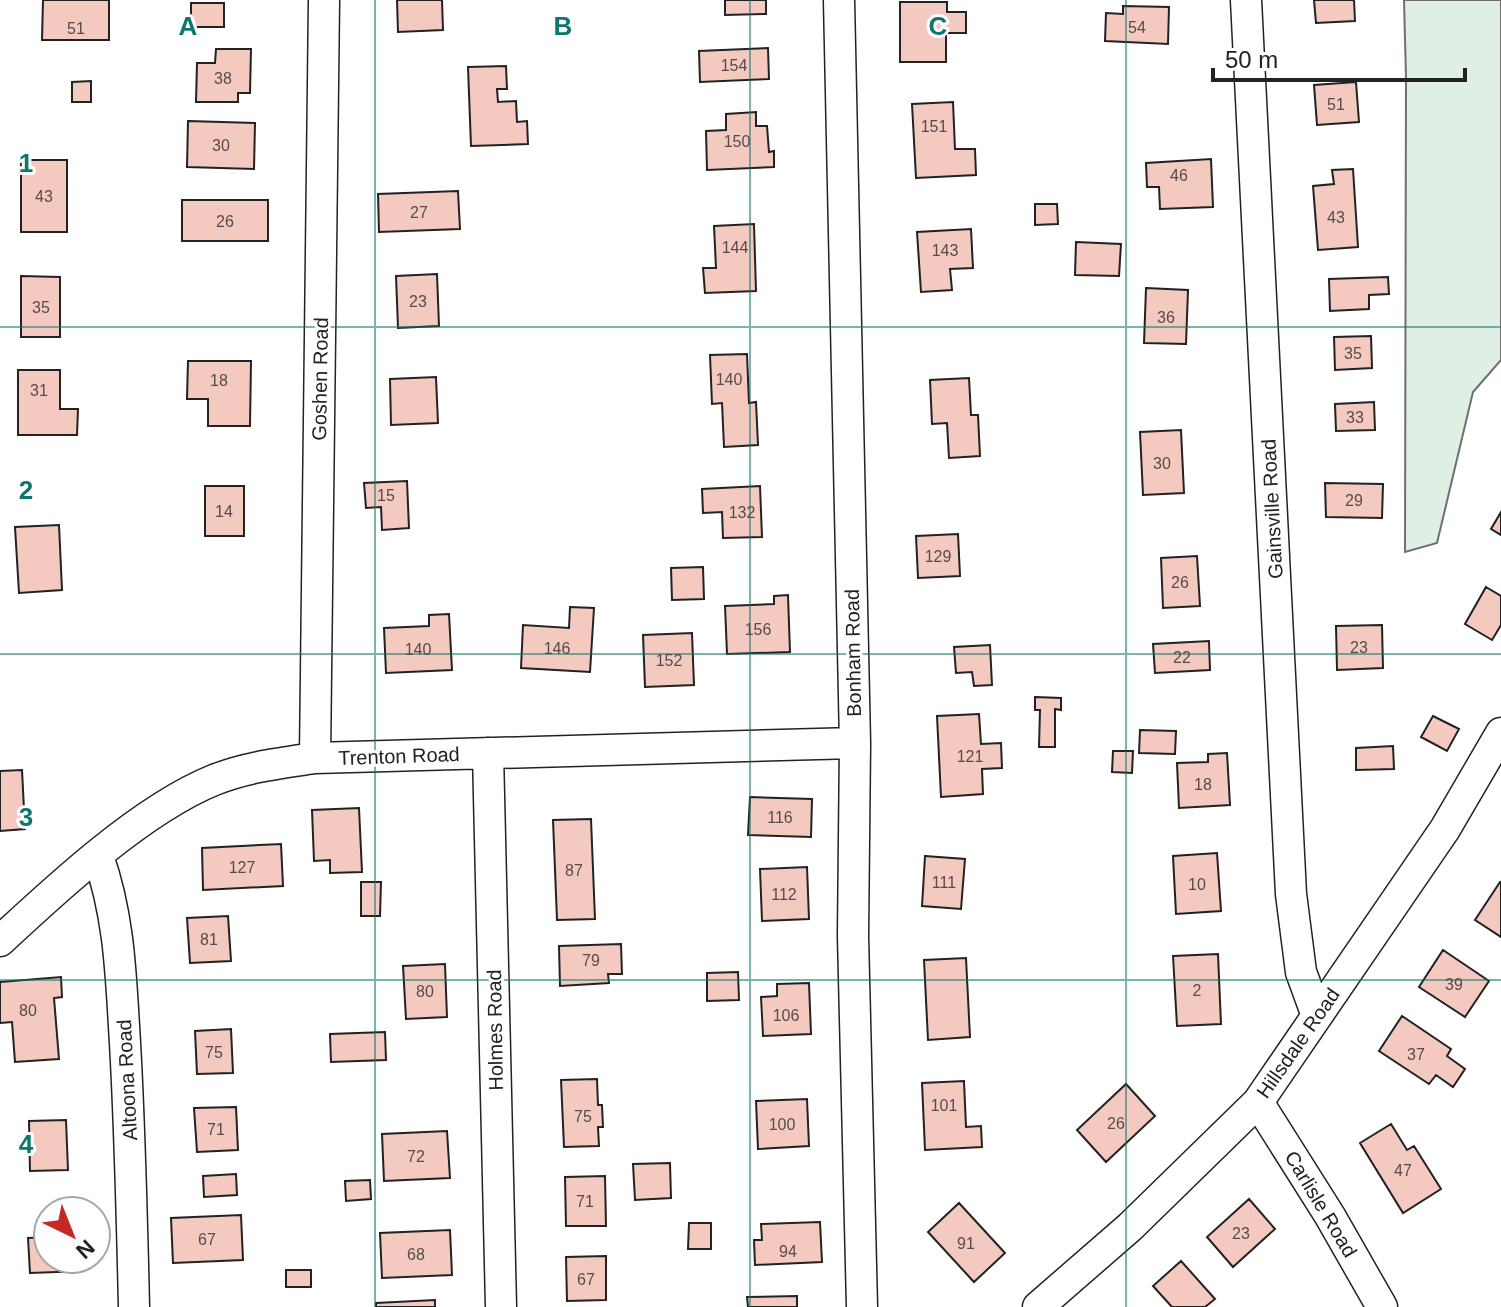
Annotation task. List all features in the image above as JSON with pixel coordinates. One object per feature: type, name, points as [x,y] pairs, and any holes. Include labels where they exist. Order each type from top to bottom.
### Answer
[{"type":"street","name":"Goshen Road","points":[[315,758],[324,0]]},
{"type":"street","name":"Bonham Road","points":[[839,0],[855,743],[853,936],[862,1307]]},
{"type":"street","name":"Gainsville Road","points":[[1246,0],[1291,894],[1301,972],[1317,1016]]},
{"type":"street","name":"Hillsdale Road","points":[[1038,1307],[1130,1227],[1258,1102],[1445,829],[1501,733]]},
{"type":"street","name":"Trenton Road","points":[[0,941],[98,856],[177,799],[213,780],[254,768],[315,758],[855,743]]},
{"type":"street","name":"Holmes Road","points":[[488,753],[501,1307]]},
{"type":"street","name":"Altoona Road","points":[[98,856],[111,895],[119,942],[129,1113],[134,1307]]},
{"type":"street","name":"Carlisle Road","points":[[1258,1102],[1330,1216],[1382,1307]]},
{"type":"green space","points":[[1404,0],[1501,0],[1501,360],[1473,392],[1437,543],[1405,552],[1406,77]]},
{"type":"building","points":[[43,0],[109,0],[109,40],[42,40]]},
{"type":"building","points":[[397,0],[442,0],[443,30],[398,32]]},
{"type":"building","points":[[725,0],[766,0],[766,14],[725,15]]},
{"type":"building","points":[[1314,0],[1354,0],[1355,21],[1316,23]]},
{"type":"building","points":[[900,2],[947,2],[947,12],[966,12],[966,33],[946,33],[946,62],[900,62]]},
{"type":"building","points":[[191,3],[224,3],[224,27],[191,27]]},
{"type":"building","points":[[1123,6],[1169,7],[1168,44],[1105,41],[1106,13],[1123,14]]},
{"type":"building","points":[[768,48],[769,79],[700,82],[699,51]]},
{"type":"building","points":[[216,49],[251,49],[250,93],[238,93],[238,102],[196,102],[197,63],[215,63]]},
{"type":"building","points":[[506,66],[507,89],[497,89],[498,102],[516,101],[517,122],[527,121],[528,144],[471,146],[468,67]]},
{"type":"building","points":[[91,81],[91,102],[72,102],[72,82]]},
{"type":"building","points":[[1356,82],[1359,122],[1317,125],[1314,85]]},
{"type":"building","points":[[953,102],[955,149],[975,149],[976,175],[916,178],[912,104]]},
{"type":"building","points":[[756,112],[756,126],[767,126],[769,152],[774,151],[774,167],[707,170],[706,131],[726,130],[726,114]]},
{"type":"building","points":[[188,121],[255,123],[254,169],[187,167]]},
{"type":"building","points":[[1211,159],[1213,207],[1160,209],[1159,187],[1147,187],[1146,163]]},
{"type":"building","points":[[21,160],[67,160],[67,232],[21,232]]},
{"type":"building","points":[[1353,169],[1358,247],[1318,250],[1313,186],[1334,184],[1332,170]]},
{"type":"building","points":[[458,191],[460,229],[379,232],[378,194]]},
{"type":"building","points":[[182,200],[268,200],[268,241],[182,241]]},
{"type":"building","points":[[1035,204],[1057,204],[1058,224],[1035,225]]},
{"type":"building","points":[[754,224],[756,291],[705,293],[703,268],[716,268],[714,226]]},
{"type":"building","points":[[971,229],[973,268],[950,269],[952,290],[921,292],[917,232]]},
{"type":"building","points":[[1076,242],[1121,244],[1119,276],[1075,275]]},
{"type":"building","points":[[437,274],[439,326],[398,328],[396,276]]},
{"type":"building","points":[[21,276],[60,277],[60,337],[21,337]]},
{"type":"building","points":[[1388,277],[1389,294],[1369,295],[1369,309],[1330,311],[1329,279]]},
{"type":"building","points":[[1146,288],[1188,290],[1186,344],[1144,343]]},
{"type":"building","points":[[1371,336],[1372,368],[1335,370],[1334,337]]},
{"type":"building","points":[[747,354],[749,403],[756,402],[758,445],[724,447],[722,403],[712,404],[710,355]]},
{"type":"building","points":[[188,361],[251,361],[250,426],[208,426],[208,399],[187,399]]},
{"type":"building","points":[[18,370],[60,370],[60,409],[78,409],[77,435],[18,435]]},
{"type":"building","points":[[436,377],[438,423],[391,425],[390,379]]},
{"type":"building","points":[[969,378],[971,415],[978,415],[980,456],[949,458],[947,423],[932,424],[930,380]]},
{"type":"building","points":[[1374,402],[1375,430],[1336,431],[1335,404]]},
{"type":"building","points":[[1181,430],[1184,493],[1143,495],[1140,432]]},
{"type":"building","points":[[407,481],[409,528],[382,530],[381,507],[366,508],[364,483]]},
{"type":"building","points":[[1325,483],[1383,484],[1382,518],[1326,517]]},
{"type":"building","points":[[205,486],[244,486],[244,536],[205,536]]},
{"type":"building","points":[[760,486],[762,537],[723,538],[722,512],[703,513],[702,489]]},
{"type":"building","points":[[1501,512],[1501,535],[1491,529]]},
{"type":"building","points":[[59,525],[62,590],[19,593],[15,527]]},
{"type":"building","points":[[958,534],[960,576],[918,578],[916,536]]},
{"type":"building","points":[[1197,556],[1200,606],[1163,608],[1161,558]]},
{"type":"building","points":[[703,567],[704,599],[672,600],[671,568]]},
{"type":"building","points":[[1486,587],[1501,596],[1501,625],[1492,640],[1465,624]]},
{"type":"building","points":[[788,595],[790,652],[727,654],[725,606],[774,604],[774,596]]},
{"type":"building","points":[[570,607],[594,608],[590,672],[521,668],[523,625],[569,628]]},
{"type":"building","points":[[449,614],[452,670],[386,673],[384,628],[429,626],[429,615]]},
{"type":"building","points":[[1382,625],[1383,668],[1337,670],[1336,626]]},
{"type":"building","points":[[692,633],[694,685],[645,687],[643,635]]},
{"type":"building","points":[[1209,641],[1210,670],[1155,673],[1153,644]]},
{"type":"building","points":[[990,645],[992,685],[974,686],[972,672],[956,673],[954,647]]},
{"type":"building","points":[[1035,697],[1061,698],[1061,710],[1055,709],[1055,747],[1039,747],[1040,710],[1035,710]]},
{"type":"building","points":[[979,714],[981,744],[1001,743],[1002,768],[982,769],[983,794],[941,797],[937,716]]},
{"type":"building","points":[[1433,716],[1459,729],[1447,751],[1421,737]]},
{"type":"building","points":[[1140,730],[1176,731],[1175,754],[1139,753]]},
{"type":"building","points":[[1393,746],[1394,769],[1356,770],[1356,748]]},
{"type":"building","points":[[1113,751],[1133,751],[1132,773],[1112,772]]},
{"type":"building","points":[[1227,753],[1230,805],[1179,808],[1177,763],[1208,762],[1208,754]]},
{"type":"building","points":[[22,770],[25,829],[0,831],[0,771]]},
{"type":"building","points":[[750,797],[812,799],[811,837],[748,835]]},
{"type":"building","points":[[359,808],[362,872],[330,873],[330,860],[314,861],[312,810]]},
{"type":"building","points":[[591,819],[595,919],[557,920],[553,820]]},
{"type":"building","points":[[281,844],[283,886],[203,890],[202,848]]},
{"type":"building","points":[[1217,853],[1221,911],[1176,914],[1173,856]]},
{"type":"building","points":[[925,856],[965,859],[961,909],[922,906]]},
{"type":"building","points":[[807,867],[809,919],[762,921],[760,869]]},
{"type":"building","points":[[361,882],[381,882],[380,916],[361,916]]},
{"type":"building","points":[[1501,883],[1501,937],[1475,920]]},
{"type":"building","points":[[228,916],[231,961],[190,963],[187,918]]},
{"type":"building","points":[[621,944],[622,974],[608,974],[609,983],[560,986],[559,946]]},
{"type":"building","points":[[1443,950],[1489,981],[1465,1017],[1419,987]]},
{"type":"building","points":[[1218,954],[1221,1024],[1177,1026],[1173,956]]},
{"type":"building","points":[[966,958],[970,1037],[928,1040],[924,960]]},
{"type":"building","points":[[445,964],[447,1017],[406,1019],[403,966]]},
{"type":"building","points":[[738,972],[739,1000],[707,1001],[707,973]]},
{"type":"building","points":[[61,977],[62,997],[54,998],[59,1059],[15,1062],[12,1022],[0,1023],[0,982]]},
{"type":"building","points":[[809,983],[811,1034],[763,1036],[761,997],[777,996],[777,984]]},
{"type":"building","points":[[1402,1016],[1451,1049],[1447,1056],[1465,1069],[1453,1087],[1436,1075],[1429,1084],[1379,1051]]},
{"type":"building","points":[[231,1029],[233,1073],[197,1074],[195,1031]]},
{"type":"building","points":[[385,1032],[386,1060],[331,1062],[330,1034]]},
{"type":"building","points":[[597,1079],[603,1127],[598,1127],[599,1146],[564,1147],[561,1080]]},
{"type":"building","points":[[964,1081],[966,1127],[981,1126],[982,1147],[925,1150],[922,1083]]},
{"type":"building","points":[[1126,1084],[1155,1116],[1106,1162],[1077,1130]]},
{"type":"building","points":[[807,1099],[809,1146],[758,1149],[756,1101]]},
{"type":"building","points":[[236,1107],[238,1150],[197,1152],[194,1108]]},
{"type":"building","points":[[66,1120],[68,1170],[30,1171],[29,1121]]},
{"type":"building","points":[[1391,1124],[1407,1150],[1414,1146],[1441,1189],[1403,1213],[1360,1143]]},
{"type":"building","points":[[447,1131],[450,1178],[384,1181],[382,1134]]},
{"type":"building","points":[[670,1163],[671,1198],[635,1200],[633,1164]]},
{"type":"building","points":[[236,1174],[237,1195],[204,1197],[203,1176]]},
{"type":"building","points":[[605,1176],[606,1226],[566,1226],[565,1177]]},
{"type":"building","points":[[370,1180],[371,1199],[346,1201],[345,1181]]},
{"type":"building","points":[[1249,1199],[1275,1229],[1233,1267],[1207,1237]]},
{"type":"building","points":[[959,1203],[1005,1253],[974,1282],[928,1232]]},
{"type":"building","points":[[241,1215],[243,1260],[173,1263],[171,1218]]},
{"type":"building","points":[[820,1222],[822,1262],[755,1265],[754,1240],[762,1240],[761,1224]]},
{"type":"building","points":[[689,1223],[711,1223],[711,1249],[688,1249]]},
{"type":"building","points":[[450,1230],[452,1275],[382,1278],[380,1233]]},
{"type":"building","points":[[28,1238],[32,1238],[32,1273],[30,1273]]},
{"type":"building","points":[[606,1256],[606,1300],[567,1301],[566,1257]]},
{"type":"building","points":[[1181,1261],[1215,1299],[1205,1307],[1172,1307],[1153,1286]]},
{"type":"building","points":[[286,1270],[311,1270],[311,1287],[286,1287]]},
{"type":"building","points":[[797,1296],[797,1307],[748,1307],[747,1297]]},
{"type":"building","points":[[435,1300],[435,1307],[376,1307],[376,1303]]}]
